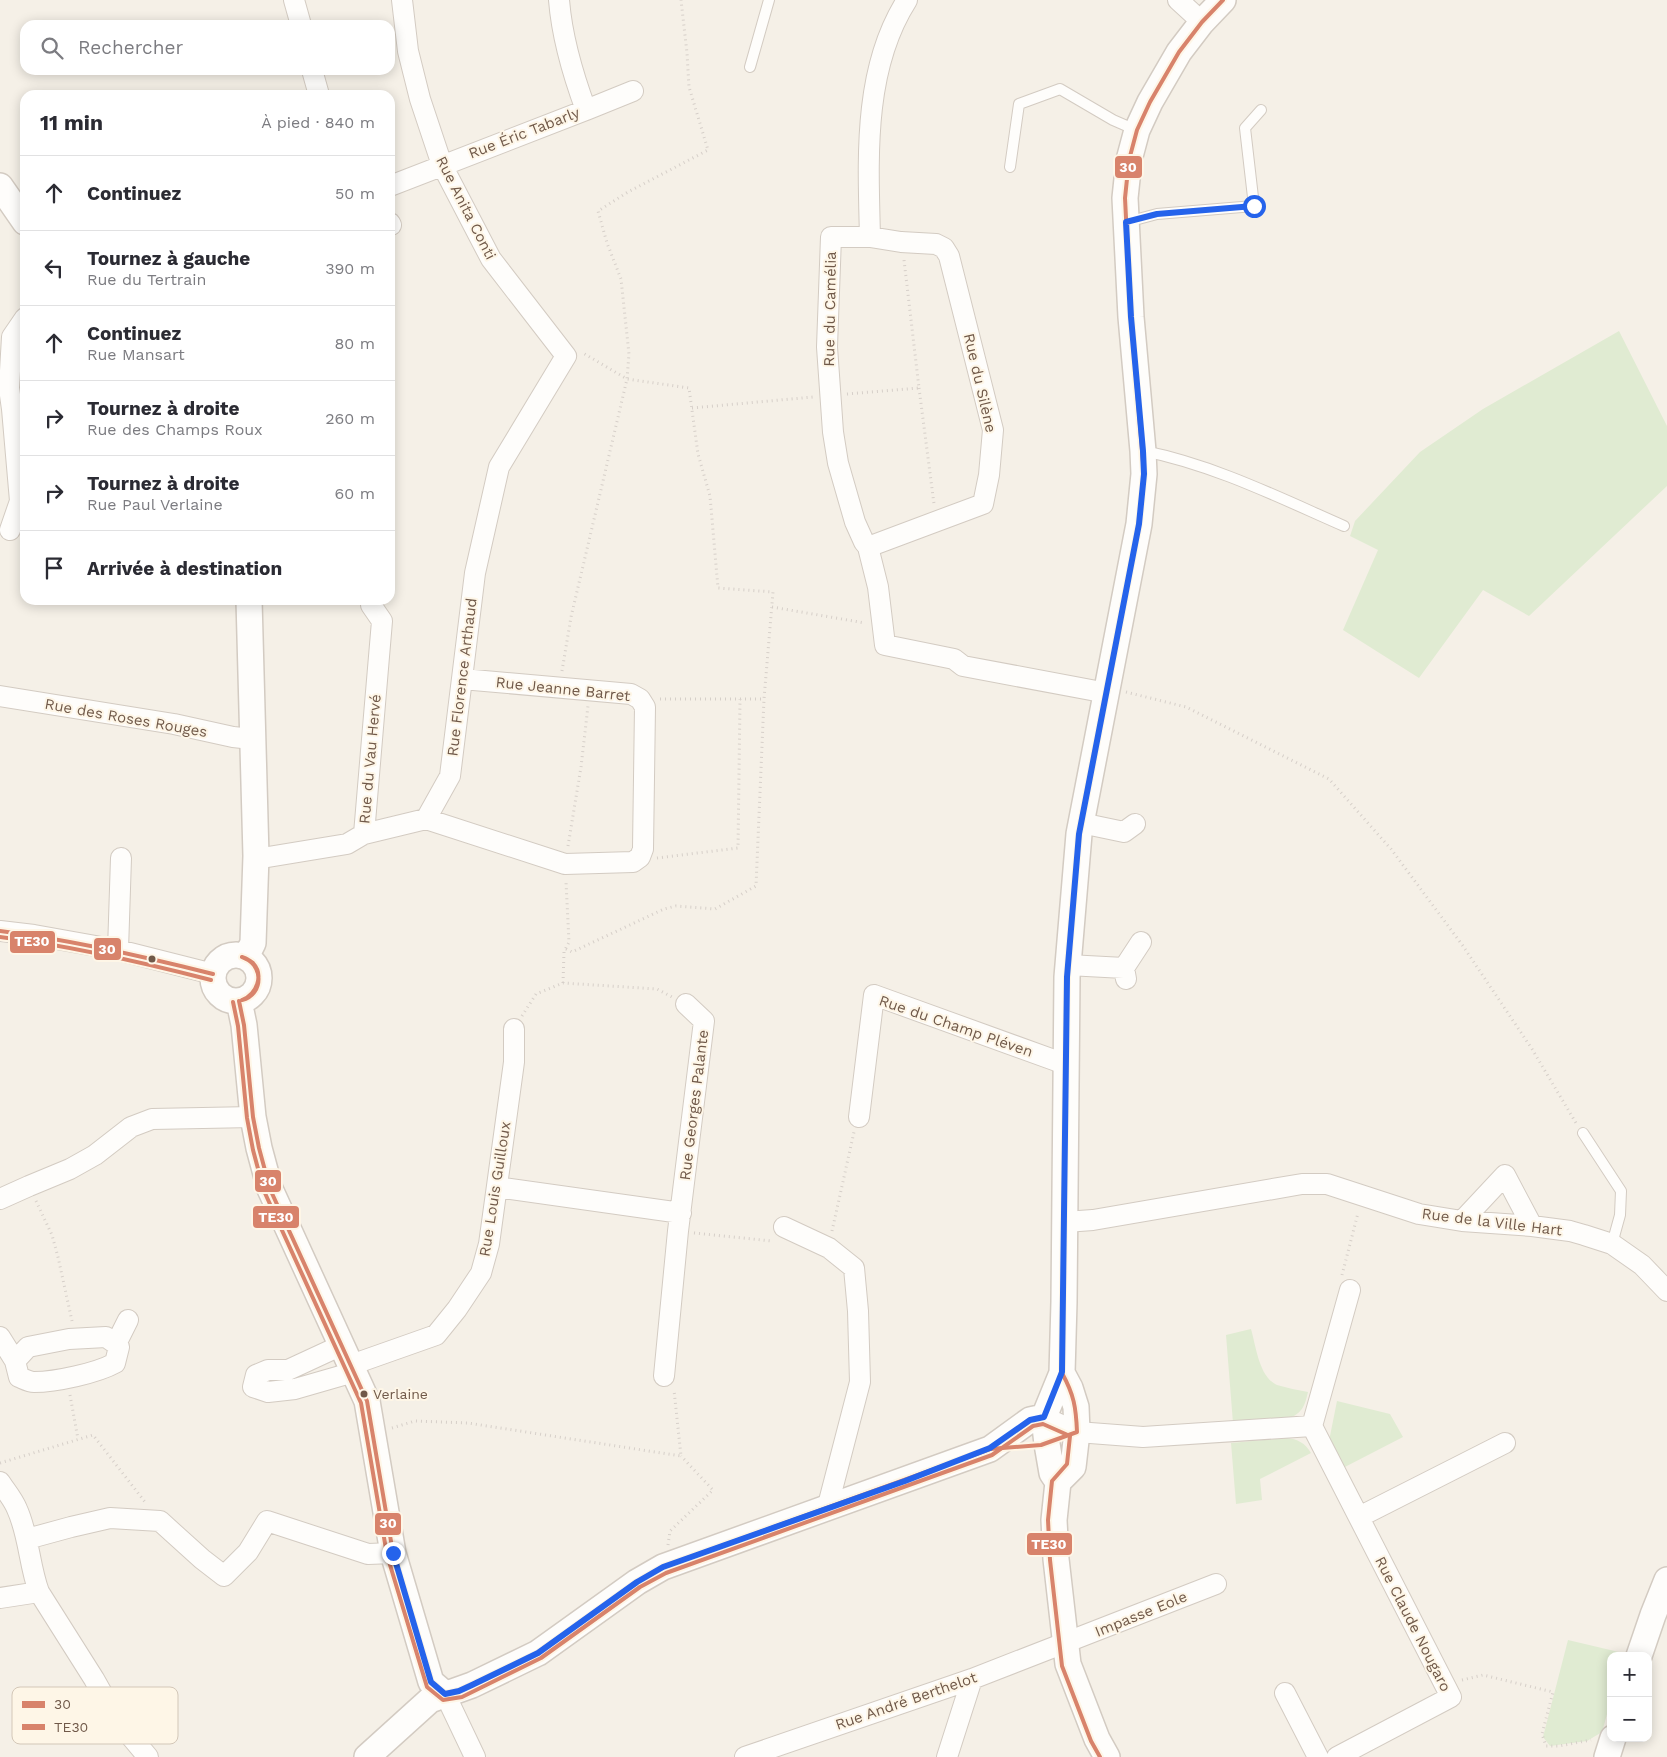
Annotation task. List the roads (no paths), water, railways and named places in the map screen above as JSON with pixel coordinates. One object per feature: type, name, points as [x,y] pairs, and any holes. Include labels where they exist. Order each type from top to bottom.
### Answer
[{"type":"street","points":[[294,0],[299,20]]},
{"type":"street","name":"Rue Anita Conti","points":[[402,0],[408,51],[420,99],[442,165],[491,259],[566,356],[499,467]]},
{"type":"street","name":"Rue Éric Tabarly","points":[[395,184],[586,110],[565,44],[559,0]]},
{"type":"street","points":[[870,237],[869,154],[877,74],[883,48],[896,17],[907,0]]},
{"type":"street","points":[[1178,0],[1202,22]]},
{"type":"street","points":[[1058,1482],[1052,1473],[1044,1417],[1062,1372],[1065,1222],[1065,1064],[1068,965],[1081,823],[1139,524],[1144,474],[1131,317],[1124,198],[1137,130],[1150,102],[1179,52],[1202,22],[1223,0]]},
{"type":"street","points":[[313,75],[318,90]]},
{"type":"street","points":[[586,110],[633,91]]},
{"type":"street","points":[[0,186],[20,215]]},
{"type":"street","name":"Rue du Camélia","points":[[870,237],[831,237],[827,347],[833,432],[838,463],[855,522],[868,547],[878,587],[886,645],[954,659],[963,666],[1108,691]]},
{"type":"street","name":"Rue du Silène","points":[[868,547],[983,504],[989,475],[993,430],[949,256],[944,248],[936,244],[902,242],[870,237]]},
{"type":"street","points":[[10,530],[20,501],[12,409],[4,389],[12,337],[20,325]]},
{"type":"street","name":"Rue Florence Arthaud","points":[[426,820],[450,776],[475,573],[499,467]]},
{"type":"street","points":[[246,957],[253,943],[256,856],[249,605]]},
{"type":"street","name":"Rue du Vau Hervé","points":[[256,856],[268,857],[347,844],[364,834],[382,621],[372,605]]},
{"type":"street","name":"Rue Jeanne Barret","points":[[426,820],[565,864],[633,862],[640,857],[643,849],[645,707],[640,699],[631,694],[462,679]]},
{"type":"street","name":"Rue des Roses Rouges","points":[[0,696],[174,724],[233,737],[252,739]]},
{"type":"street","points":[[364,834],[426,820]]},
{"type":"street","points":[[1081,823],[1130,832]]},
{"type":"street","points":[[118,950],[121,858]]},
{"type":"street","points":[[0,931],[118,950],[212,974]]},
{"type":"street","points":[[1068,965],[1125,973],[1141,942]]},
{"type":"street","points":[[239,954],[246,957],[257,967],[259,974],[259,981],[253,995],[240,1001],[232,1001],[219,995],[212,981],[215,967],[225,957],[239,954]]},
{"type":"street","name":"Rue du Champ Pléven","points":[[859,1117],[874,995],[1065,1064]]},
{"type":"street","points":[[240,1001],[253,1117],[270,1189],[367,1401],[393,1553],[431,1682],[445,1694],[475,1757]]},
{"type":"street","name":"Rue Georges Palante","points":[[664,1376],[679,1222],[704,1021],[686,1004]]},
{"type":"street","name":"Rue Louis Guilloux","points":[[349,1361],[436,1335],[457,1309],[481,1273],[489,1244],[514,1062],[514,1029]]},
{"type":"street","points":[[0,1200],[70,1169],[95,1155],[131,1127],[152,1119],[253,1117]]},
{"type":"street","points":[[1462,1221],[1505,1175],[1532,1226]]},
{"type":"street","name":"Rue de la Ville Hart","points":[[1065,1222],[1093,1220],[1302,1184],[1327,1184],[1419,1214],[1462,1221],[1570,1231],[1612,1244],[1642,1265],[1667,1291]]},
{"type":"street","points":[[497,1187],[679,1222]]},
{"type":"street","points":[[779,1234],[829,1248],[854,1268],[858,1311],[860,1382],[827,1509]]},
{"type":"street","points":[[367,1757],[430,1700],[459,1691],[538,1653],[637,1582],[663,1567],[827,1509],[990,1448],[1030,1420],[1044,1417],[1077,1432],[1143,1438],[1312,1426],[1350,1290]]},
{"type":"street","points":[[116,1344],[128,1320]]},
{"type":"street","points":[[0,1337],[14,1361],[19,1377],[32,1382],[104,1369],[115,1363],[119,1347],[106,1337],[76,1339],[28,1347],[14,1361]]},
{"type":"street","points":[[1062,1372],[1076,1407],[1077,1432],[1073,1467],[1058,1482],[1054,1520],[1065,1644],[1068,1664],[1097,1739],[1107,1757]]},
{"type":"street","name":"Rue Claude Nougaro","points":[[1312,1426],[1451,1696],[1337,1757]]},
{"type":"street","points":[[990,1448],[1047,1444],[1077,1432]]},
{"type":"street","points":[[1359,1517],[1505,1444]]},
{"type":"street","points":[[0,1482],[17,1508],[27,1539],[33,1576],[39,1592],[98,1687]]},
{"type":"street","points":[[27,1539],[110,1518],[160,1522],[224,1576],[248,1552],[267,1521],[368,1554],[393,1553]]},
{"type":"street","points":[[1640,1652],[1652,1614],[1667,1580]]},
{"type":"street","name":"Impasse Eole","points":[[1065,1644],[1216,1584]]},
{"type":"street","points":[[0,1598],[39,1592]]},
{"type":"street","name":"Rue André Berthelot","points":[[745,1757],[972,1679],[1065,1644]]},
{"type":"street","points":[[947,1757],[972,1679]]},
{"type":"street","points":[[1285,1693],[1318,1757]]},
{"type":"street","points":[[137,1744],[148,1757]]},
{"type":"lane","points":[[750,67],[769,0]]},
{"type":"lane","points":[[1010,168],[1019,104],[1060,89],[1113,120],[1137,130]]},
{"type":"lane","points":[[1126,222],[1157,214],[1254,206],[1245,128],[1262,110]]},
{"type":"lane","points":[[1143,451],[1180,460],[1258,488],[1344,526]]},
{"type":"lane","points":[[1583,1133],[1621,1191],[1620,1215],[1612,1244]]},
{"type":"place","name":"Verlaine","points":[[364,1394]]}]
